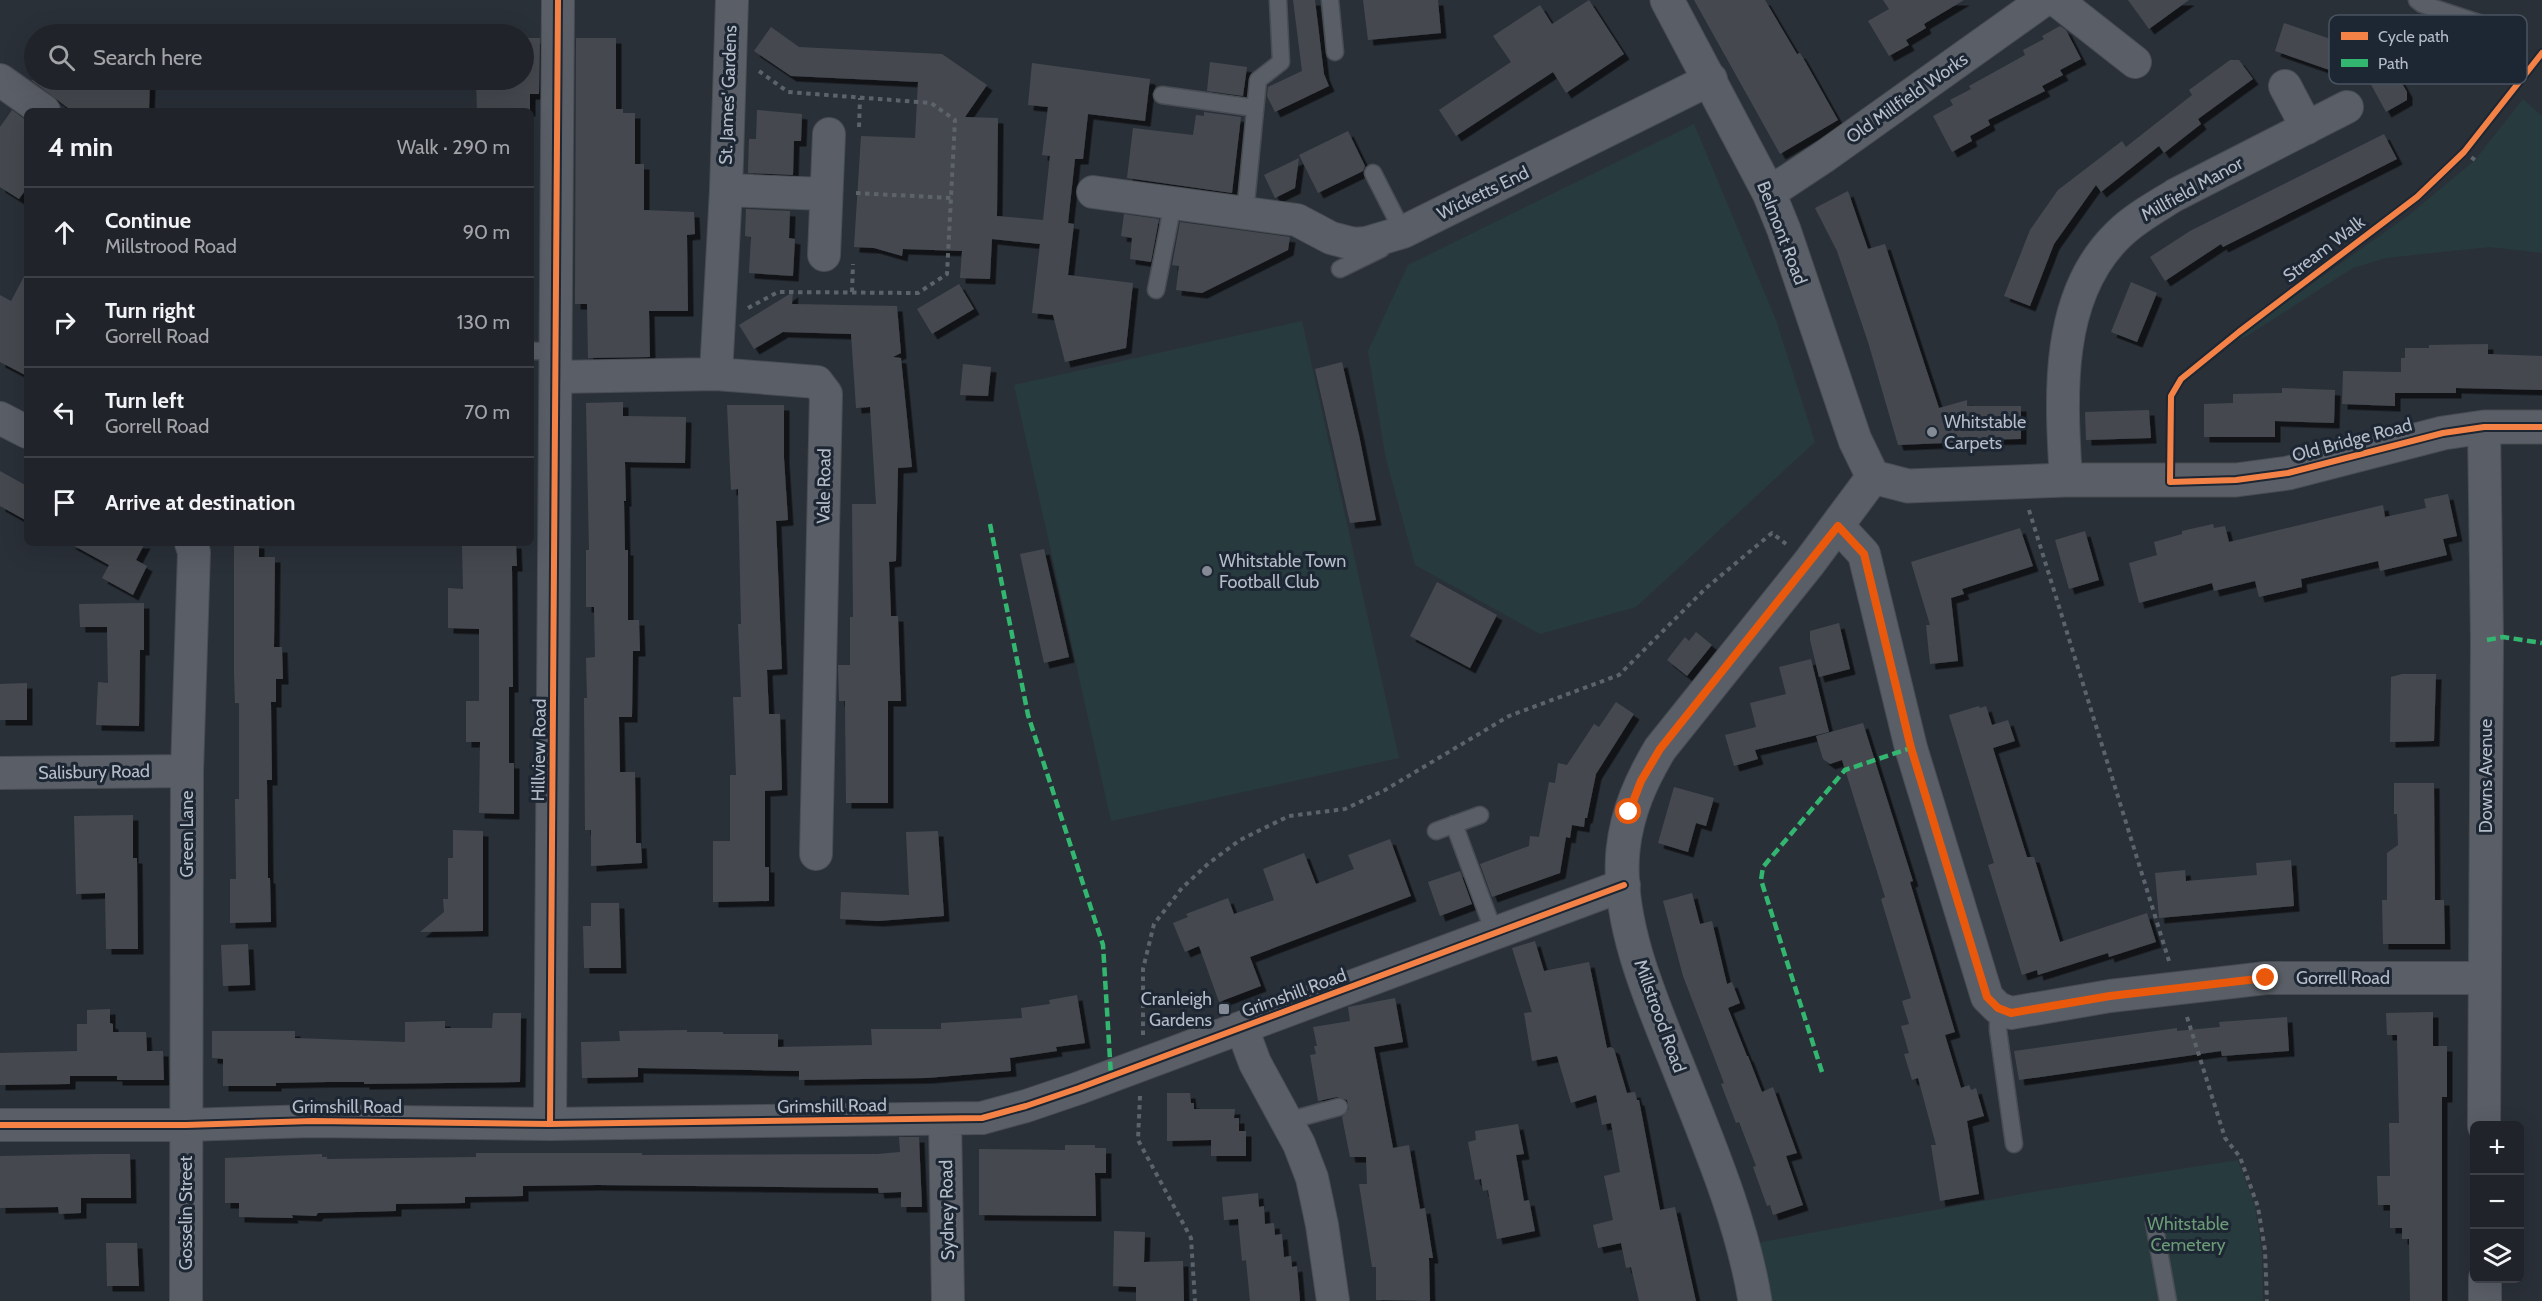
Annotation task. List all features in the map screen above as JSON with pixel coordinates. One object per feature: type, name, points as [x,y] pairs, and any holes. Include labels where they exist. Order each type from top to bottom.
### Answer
[{"type":"street","name":"Hillview Road","points":[[550,1124],[544,458],[548,360],[544,180],[558,0]]},
{"type":"street","name":"St. James' Gardens","points":[[716,374],[726,190],[732,0]]},
{"type":"street","name":"Old Millfield Works","points":[[1769,193],[1825,156],[2044,0]]},
{"type":"street","points":[[2056,0],[2135,62]]},
{"type":"street","name":"Belmont Road","points":[[1671,1],[1769,193],[1784,230],[1855,440],[1873,477]]},
{"type":"street","name":"Wicketts End","points":[[1093,192],[1297,220],[1331,238],[1354,244],[1366,243],[1403,232],[1711,79]]},
{"type":"street","points":[[0,80],[40,108]]},
{"type":"street","points":[[2285,86],[2307,128]]},
{"type":"street","name":"Millfield Manor","points":[[2066,480],[2062,393],[2068,337],[2080,295],[2099,257],[2118,234],[2175,195],[2347,107]]},
{"type":"street","points":[[824,255],[829,134]]},
{"type":"street","name":"St. James' Gardens","points":[[726,190],[825,194]]},
{"type":"street","name":"Vale Road","points":[[548,360],[817,382],[826,394],[816,854]]},
{"type":"street","points":[[0,418],[24,430]]},
{"type":"street","name":"Old Bridge Road","points":[[1873,477],[1908,486],[2066,480],[2236,480],[2288,473],[2406,441],[2484,427],[2542,427]]},
{"type":"street","name":"Downs Avenue","points":[[2484,427],[2487,640],[2484,1121]]},
{"type":"street","name":"Millstrood Road","points":[[1755,1301],[1739,1231],[1645,984],[1629,925],[1623,851],[1629,812],[1641,781],[1660,749],[1838,526],[1873,477]]},
{"type":"street","points":[[1838,526],[1864,554],[1911,748],[1987,997],[1998,1008]]},
{"type":"street","name":"Green Lane","points":[[186,1125],[187,771],[194,552],[192,546]]},
{"type":"street","name":"Salisbury Road","points":[[0,773],[187,771]]},
{"type":"street","name":"Grimshill Road","points":[[0,1125],[314,1122],[550,1124],[982,1118],[1005,1113],[1242,1028],[1624,885]]},
{"type":"street","name":"Gorrell Road","points":[[1998,1008],[2011,1013],[2110,996],[2266,978],[2484,978]]},
{"type":"street","points":[[1242,1028],[1255,1063],[1287,1121],[1311,1178],[1322,1225],[1333,1301]]},
{"type":"street","name":"Sydney Road","points":[[945,1119],[948,1301]]},
{"type":"street","name":"Gosselin Street","points":[[186,1125],[186,1301]]},
{"type":"street","points":[[2485,1283],[2485,1301]]},
{"type":"lane","points":[[1245,213],[1258,80],[1281,62],[1278,0]]},
{"type":"lane","points":[[1330,0],[1335,52]]},
{"type":"lane","points":[[2417,0],[2422,4],[2455,15]]},
{"type":"lane","points":[[1162,95],[1255,108]]},
{"type":"lane","points":[[1340,269],[1599,140],[1667,102]]},
{"type":"lane","points":[[1373,173],[1403,232]]},
{"type":"lane","points":[[1156,290],[1173,203]]},
{"type":"lane","points":[[1436,831],[1480,815]]},
{"type":"lane","points":[[1454,824],[1495,935]]},
{"type":"lane","points":[[1998,1008],[1998,1030],[2014,1144]]},
{"type":"lane","points":[[1287,1121],[1339,1107]]},
{"type":"lane","points":[[2154,1223],[2168,1301]]},
{"type":"path","points":[[720,324],[778,292],[918,293],[947,274],[955,120],[931,103],[788,93],[729,49]]},
{"type":"path","points":[[2456,159],[2471,142]]},
{"type":"path","points":[[2464,152],[2475,160]]},
{"type":"path","points":[[825,194],[856,193],[951,198]]},
{"type":"path","points":[[2020,481],[2225,1138],[2240,1157],[2258,1207],[2265,1250],[2267,1301]]},
{"type":"path","points":[[1195,1301],[1191,1238],[1138,1140],[1143,969],[1154,924],[1182,888],[1209,863],[1240,840],[1289,816],[1345,809],[1394,785],[1509,716],[1619,675],[1706,588],[1772,533],[1809,563]]},
{"type":"green space","points":[[2523,99],[2542,116],[2542,253],[2490,247],[2386,258],[2353,268],[2247,336],[2224,346],[2409,215],[2475,160]]},
{"type":"green space","points":[[1694,124],[1776,320],[1815,442],[1636,607],[1540,634],[1415,565],[1386,459],[1368,351],[1408,265]]},
{"type":"green space","name":"Whitstable Town Football Club","points":[[1302,321],[1399,758],[1111,821],[1014,385]]},
{"type":"green space","name":"Whitstable Cemetery","points":[[2238,1160],[2255,1206],[2262,1253],[2263,1301],[1769,1301],[1756,1243],[2032,1192]]},
{"type":"building","points":[[1293,0],[1315,0],[1324,74],[1329,86],[1275,112],[1267,96],[1268,87],[1302,71]]},
{"type":"building","points":[[1363,0],[1438,0],[1441,33],[1368,40]]},
{"type":"building","points":[[1589,0],[1624,54],[1566,93],[1553,72],[1456,136],[1439,110],[1511,62],[1493,36],[1540,5],[1552,24]]},
{"type":"building","points":[[1694,0],[1765,0],[1797,54],[1800,53],[1838,120],[1780,154]]},
{"type":"building","points":[[1883,0],[1964,0],[1924,24],[1926,28],[1906,40],[1909,45],[1889,56],[1868,21],[1889,9]]},
{"type":"building","points":[[2128,0],[2189,0],[2149,29]]},
{"type":"building","points":[[2284,23],[2329,38],[2329,70],[2275,51]]},
{"type":"building","points":[[2060,26],[2066,30],[2081,59],[2060,70],[2063,75],[2042,86],[2045,91],[1988,120],[1990,125],[1970,136],[1972,141],[1952,152],[1933,116],[1953,105],[1950,100],[1971,89],[1969,86],[2025,55],[2023,50],[2044,39],[2042,36]]},
{"type":"building","points":[[771,27],[799,47],[942,54],[987,85],[965,117],[998,118],[997,216],[1043,220],[1050,156],[1042,155],[1048,107],[1028,105],[1032,63],[1150,79],[1145,121],[1088,114],[1083,159],[1075,159],[1068,223],[1074,224],[1068,275],[1133,283],[1126,348],[1065,362],[1053,315],[1032,313],[1040,244],[992,239],[990,279],[960,278],[962,251],[903,249],[902,256],[874,248],[854,247],[861,136],[915,138],[918,82],[791,76],[754,51]]},
{"type":"building","points":[[534,38],[540,38],[539,94],[530,94],[530,108],[477,108],[476,90],[534,90]]},
{"type":"building","points":[[576,38],[616,38],[616,109],[623,109],[623,113],[635,113],[635,164],[644,164],[644,210],[694,212],[695,234],[687,235],[688,311],[649,311],[650,357],[588,358],[587,304],[575,304]]},
{"type":"building","points":[[2230,60],[2239,60],[2253,79],[2198,119],[2201,124],[2164,153],[2159,146],[2101,192],[2096,185],[2054,244],[2030,306],[2004,296],[2030,230],[2058,190],[2122,141],[2126,147],[2192,95],[2189,90]]},
{"type":"building","points":[[1210,62],[1247,67],[1243,96],[1207,91]]},
{"type":"building","points":[[2371,84],[2402,84],[2407,92],[2407,100],[2386,112]]},
{"type":"building","points":[[44,90],[150,90],[149,108],[68,108]]},
{"type":"building","points":[[12,110],[24,119],[24,192],[19,199],[0,187],[0,127]]},
{"type":"building","points":[[757,110],[802,114],[801,141],[794,141],[793,175],[748,173],[749,139],[756,139]]},
{"type":"building","points":[[1204,112],[1241,117],[1232,193],[1127,178],[1133,128],[1193,135],[1196,115],[1204,116]]},
{"type":"building","points":[[1348,131],[1365,166],[1363,171],[1318,193],[1299,155]]},
{"type":"building","points":[[2384,134],[2397,159],[2223,247],[2221,244],[2165,281],[2150,257],[2190,231]]},
{"type":"building","points":[[1299,158],[1295,188],[1275,198],[1264,175]]},
{"type":"building","points":[[1848,191],[1868,249],[1885,244],[1939,408],[1967,400],[1967,406],[2021,406],[2021,439],[1898,445],[1868,342],[1837,251],[1815,208]]},
{"type":"building","points":[[746,209],[790,211],[789,238],[795,239],[793,276],[749,273],[751,237],[745,236]]},
{"type":"building","points":[[1124,214],[1159,219],[1151,262],[1130,259],[1132,238],[1121,236]]},
{"type":"building","points":[[1180,222],[1290,237],[1288,250],[1202,293],[1176,290],[1179,266],[1172,265]]},
{"type":"building","points":[[24,277],[24,374],[0,362],[0,295],[11,301]]},
{"type":"building","points":[[2131,282],[2157,293],[2137,342],[2111,332]]},
{"type":"building","points":[[959,284],[974,309],[932,334],[917,309]]},
{"type":"building","points":[[793,292],[792,304],[897,306],[901,353],[893,357],[901,358],[912,467],[898,468],[896,561],[889,562],[891,616],[898,616],[901,701],[888,701],[888,803],[846,803],[845,701],[839,701],[838,665],[850,665],[850,617],[853,617],[852,504],[876,504],[870,407],[856,408],[851,334],[783,332],[754,349],[739,325]]},
{"type":"building","points":[[2488,344],[2488,354],[2542,356],[2542,390],[2456,388],[2456,393],[2395,393],[2395,406],[2342,404],[2343,371],[2401,372],[2401,358],[2405,358],[2405,348],[2429,348],[2429,345]]},
{"type":"building","points":[[1342,362],[1376,520],[1350,523],[1315,369]]},
{"type":"building","points":[[963,364],[991,367],[988,396],[960,395]]},
{"type":"building","points":[[2282,388],[2335,390],[2334,423],[2275,421],[2275,437],[2204,437],[2204,404],[2233,403],[2233,394],[2282,393]]},
{"type":"building","points":[[623,402],[623,416],[686,417],[685,463],[625,462],[628,620],[639,620],[640,651],[633,651],[632,717],[619,717],[620,772],[635,772],[636,843],[641,843],[642,863],[591,866],[591,830],[585,830],[584,698],[587,698],[586,658],[595,657],[594,607],[586,607],[586,550],[589,550],[586,403]]},
{"type":"building","points":[[727,405],[784,405],[784,458],[788,520],[776,521],[782,669],[767,670],[769,714],[780,714],[782,790],[765,791],[765,867],[769,867],[769,901],[713,902],[713,841],[730,841],[730,775],[736,775],[733,697],[741,697],[738,624],[741,624],[738,489],[731,490]]},
{"type":"building","points":[[2149,410],[2151,438],[2086,440],[2085,412]]},
{"type":"building","points":[[0,471],[24,484],[24,519],[0,506]]},
{"type":"building","points":[[2448,494],[2457,536],[2443,539],[2447,555],[2380,571],[2378,561],[2301,579],[2302,587],[2259,597],[2255,581],[2214,591],[2212,583],[2139,603],[2129,563],[2157,555],[2154,542],[2182,534],[2182,531],[2213,524],[2214,528],[2225,526],[2229,542],[2383,505],[2385,517],[2426,508],[2424,499]]},
{"type":"building","points":[[2020,528],[2033,566],[1962,589],[1964,594],[1951,598],[1958,661],[1930,664],[1926,625],[1930,625],[1911,562]]},
{"type":"building","points":[[2085,531],[2099,580],[2069,589],[2055,540]]},
{"type":"building","points":[[74,546],[143,546],[136,560],[147,566],[133,595],[102,578],[109,565]]},
{"type":"building","points":[[234,546],[259,546],[259,557],[275,557],[274,647],[282,647],[283,679],[276,679],[276,702],[271,702],[272,780],[267,780],[271,922],[230,923],[230,879],[236,879],[235,799],[239,799],[239,703],[235,703]]},
{"type":"building","points":[[462,546],[516,546],[517,566],[512,566],[513,687],[509,687],[509,763],[514,763],[514,814],[479,813],[480,742],[466,742],[466,701],[479,701],[479,629],[448,628],[448,588],[463,589]]},
{"type":"building","points":[[1044,549],[1069,657],[1044,663],[1020,554]]},
{"type":"building","points":[[1437,582],[1497,615],[1470,668],[1410,636]]},
{"type":"building","points":[[144,603],[144,650],[140,650],[139,726],[96,725],[98,682],[108,683],[107,627],[80,627],[79,604]]},
{"type":"building","points":[[1839,623],[1850,669],[1819,677],[1810,631]]},
{"type":"building","points":[[1696,632],[1712,645],[1687,676],[1667,660],[1685,637],[1689,641]]},
{"type":"building","points":[[1811,659],[1829,732],[1755,750],[1758,759],[1734,766],[1725,735],[1756,727],[1750,703],[1786,694],[1779,667]]},
{"type":"building","points":[[2402,674],[2436,674],[2434,741],[2390,742],[2391,677]]},
{"type":"building","points":[[27,683],[27,720],[0,720],[0,684]]},
{"type":"building","points":[[1616,702],[1634,714],[1596,774],[1584,827],[1572,825],[1570,838],[1566,837],[1560,873],[1492,897],[1480,864],[1529,846],[1530,836],[1539,837],[1549,782],[1555,783],[1558,763],[1567,765],[1594,724],[1599,727]]},
{"type":"building","points":[[1979,706],[1980,708],[1986,706],[1992,725],[2008,720],[2015,741],[1993,748],[2027,857],[2034,857],[2060,942],[2147,913],[2156,942],[2109,957],[2108,953],[2038,975],[2037,970],[2022,975],[1988,865],[1994,863],[1949,715]]},
{"type":"building","points":[[1863,723],[1913,881],[1910,882],[1955,1032],[1945,1035],[1961,1088],[1969,1085],[1971,1090],[1976,1088],[1984,1116],[1967,1121],[1979,1194],[1940,1201],[1931,1145],[1936,1145],[1918,1078],[1912,1080],[1904,1054],[1909,1053],[1901,1026],[1909,1024],[1902,1001],[1911,998],[1881,899],[1885,897],[1842,760],[1830,764],[1823,759],[1816,736]]},
{"type":"building","points":[[2394,783],[2434,783],[2435,900],[2444,900],[2445,944],[2383,944],[2382,900],[2387,900],[2387,853],[2398,845],[2397,814],[2394,814]]},
{"type":"building","points":[[1674,787],[1714,798],[1706,826],[1696,823],[1688,852],[1658,843]]},
{"type":"building","points":[[133,815],[133,858],[137,858],[138,949],[106,949],[105,893],[76,894],[74,816]]},
{"type":"building","points":[[453,830],[483,831],[483,931],[420,932],[444,912],[443,899],[448,899],[448,858],[453,858]]},
{"type":"building","points":[[938,831],[944,916],[878,921],[840,919],[841,892],[909,895],[906,832]]},
{"type":"building","points":[[1390,839],[1411,896],[1250,957],[1261,986],[1219,1002],[1199,946],[1185,952],[1173,923],[1188,917],[1186,914],[1228,898],[1234,914],[1274,900],[1263,869],[1304,853],[1316,884],[1354,869],[1348,855]]},
{"type":"building","points":[[2291,860],[2294,906],[2159,918],[2155,873],[2185,870],[2186,881],[2257,875],[2256,863]]},
{"type":"building","points":[[1460,871],[1472,904],[1440,916],[1428,882]]},
{"type":"building","points":[[1692,893],[1700,924],[1712,921],[1727,984],[1732,982],[1740,1003],[1728,1008],[1747,1056],[1762,1092],[1773,1087],[1797,1153],[1786,1156],[1803,1205],[1773,1215],[1770,1205],[1767,1206],[1753,1167],[1756,1166],[1739,1122],[1736,1123],[1721,1084],[1724,1083],[1683,976],[1663,901]]},
{"type":"building","points":[[591,903],[619,903],[621,968],[584,968],[583,926],[591,926]]},
{"type":"building","points":[[1535,941],[1544,971],[1589,962],[1607,1048],[1614,1049],[1627,1093],[1635,1092],[1639,1100],[1660,1210],[1675,1207],[1696,1301],[1639,1301],[1631,1267],[1626,1268],[1621,1243],[1598,1248],[1593,1225],[1613,1220],[1604,1176],[1620,1172],[1611,1123],[1602,1125],[1596,1095],[1571,1103],[1557,1056],[1532,1061],[1524,1013],[1532,1012],[1512,948]]},
{"type":"building","points":[[248,944],[250,985],[223,986],[221,945]]},
{"type":"building","points":[[1077,995],[1085,1043],[1056,1047],[1057,1051],[1010,1058],[1011,1071],[927,1078],[799,1080],[799,1071],[638,1068],[638,1077],[582,1078],[581,1042],[620,1041],[619,1031],[687,1030],[687,1032],[723,1032],[723,1034],[778,1034],[778,1047],[872,1045],[871,1029],[941,1029],[941,1023],[1022,1018],[1021,1008],[1050,1004],[1049,1000]]},
{"type":"building","points":[[1395,998],[1403,1042],[1374,1047],[1393,1148],[1409,1145],[1420,1209],[1425,1208],[1433,1258],[1429,1258],[1430,1301],[1376,1300],[1376,1267],[1372,1267],[1359,1184],[1367,1184],[1366,1157],[1350,1157],[1342,1117],[1349,1109],[1347,1100],[1337,1097],[1318,1101],[1310,1055],[1316,1054],[1314,1046],[1317,1046],[1313,1027],[1350,1021],[1348,1007]]},
{"type":"building","points":[[110,1009],[110,1023],[113,1024],[113,1032],[146,1032],[147,1051],[163,1051],[164,1080],[117,1080],[117,1076],[70,1076],[70,1084],[0,1085],[0,1053],[77,1051],[77,1024],[87,1024],[87,1010]]},
{"type":"building","points":[[2433,1012],[2433,1046],[2447,1046],[2447,1097],[2442,1097],[2442,1301],[2410,1301],[2409,1239],[2402,1239],[2402,1228],[2390,1228],[2390,1205],[2378,1205],[2377,1176],[2390,1176],[2389,1123],[2399,1123],[2397,1035],[2387,1035],[2386,1013]]},
{"type":"building","points":[[493,1013],[521,1013],[520,1082],[364,1084],[364,1082],[328,1082],[276,1083],[276,1086],[223,1086],[223,1059],[212,1058],[212,1031],[295,1031],[295,1038],[405,1042],[405,1022],[445,1021],[445,1028],[492,1028]]},
{"type":"building","points":[[2287,1017],[2289,1051],[2222,1056],[2221,1051],[2019,1080],[2014,1051],[2177,1028],[2177,1031],[2220,1027],[2219,1022]]},
{"type":"building","points":[[1167,1093],[1190,1093],[1194,1109],[1235,1109],[1234,1118],[1239,1118],[1239,1131],[1246,1131],[1246,1156],[1211,1156],[1211,1140],[1167,1141]]},
{"type":"building","points":[[1518,1124],[1524,1154],[1516,1155],[1524,1201],[1529,1200],[1535,1231],[1497,1239],[1488,1190],[1483,1191],[1481,1179],[1475,1180],[1468,1142],[1476,1140],[1475,1131]]},
{"type":"building","points":[[899,1137],[919,1137],[922,1207],[901,1207],[901,1192],[879,1193],[878,1188],[597,1185],[523,1186],[523,1196],[465,1197],[465,1203],[396,1204],[396,1211],[318,1213],[316,1216],[292,1215],[293,1218],[239,1217],[239,1203],[225,1203],[225,1158],[322,1154],[322,1157],[327,1157],[327,1159],[476,1157],[476,1153],[877,1154],[900,1152]]},
{"type":"building","points":[[1065,1145],[1095,1145],[1095,1148],[1106,1148],[1106,1173],[1095,1173],[1096,1216],[979,1215],[979,1149],[1065,1150]]},
{"type":"building","points":[[130,1154],[131,1198],[81,1198],[81,1213],[59,1214],[58,1207],[0,1208],[0,1156]]},
{"type":"building","points":[[1258,1193],[1259,1207],[1264,1206],[1265,1224],[1274,1223],[1275,1235],[1282,1234],[1284,1257],[1291,1256],[1292,1267],[1297,1266],[1300,1301],[1250,1301],[1246,1260],[1242,1261],[1238,1219],[1224,1220],[1222,1197]]},
{"type":"building","points":[[1114,1231],[1145,1232],[1144,1262],[1183,1261],[1184,1301],[1136,1301],[1136,1287],[1113,1286]]},
{"type":"building","points":[[106,1243],[137,1243],[139,1286],[107,1286]]},
{"type":"marked path","points":[[990,524],[1028,715],[1103,945],[1111,1076]]},
{"type":"marked path","points":[[2487,640],[2503,637],[2542,643]]},
{"type":"marked path","points":[[1822,1072],[1761,880],[1763,867],[1845,770],[1911,748]]},
{"type":"cycle path","points":[[550,1124],[558,0]]},
{"type":"cycle path","name":"Stream Walk","points":[[2527,72],[2542,53]]},
{"type":"cycle path","name":"Stream Walk","points":[[2518,84],[2464,152],[2417,197],[2181,379],[2171,396],[2170,482],[2236,480],[2288,473],[2443,433],[2484,427],[2542,427]]},
{"type":"cycle path","points":[[0,1125],[186,1125],[313,1121],[550,1124],[982,1118],[1079,1088],[1624,885]]},
{"type":"place","name":"Whitstable Carpets","points":[[1932,432]]},
{"type":"place","name":"Whitstable Town Football Club","points":[[1207,571]]},
{"type":"place","name":"Cranleigh Gardens","points":[[1224,1009]]},
{"type":"route","points":[[1629,812],[1641,781],[1660,749],[1838,526],[1864,554],[1911,748],[1987,997],[1998,1008],[2011,1013],[2110,996],[2266,978]]}]
